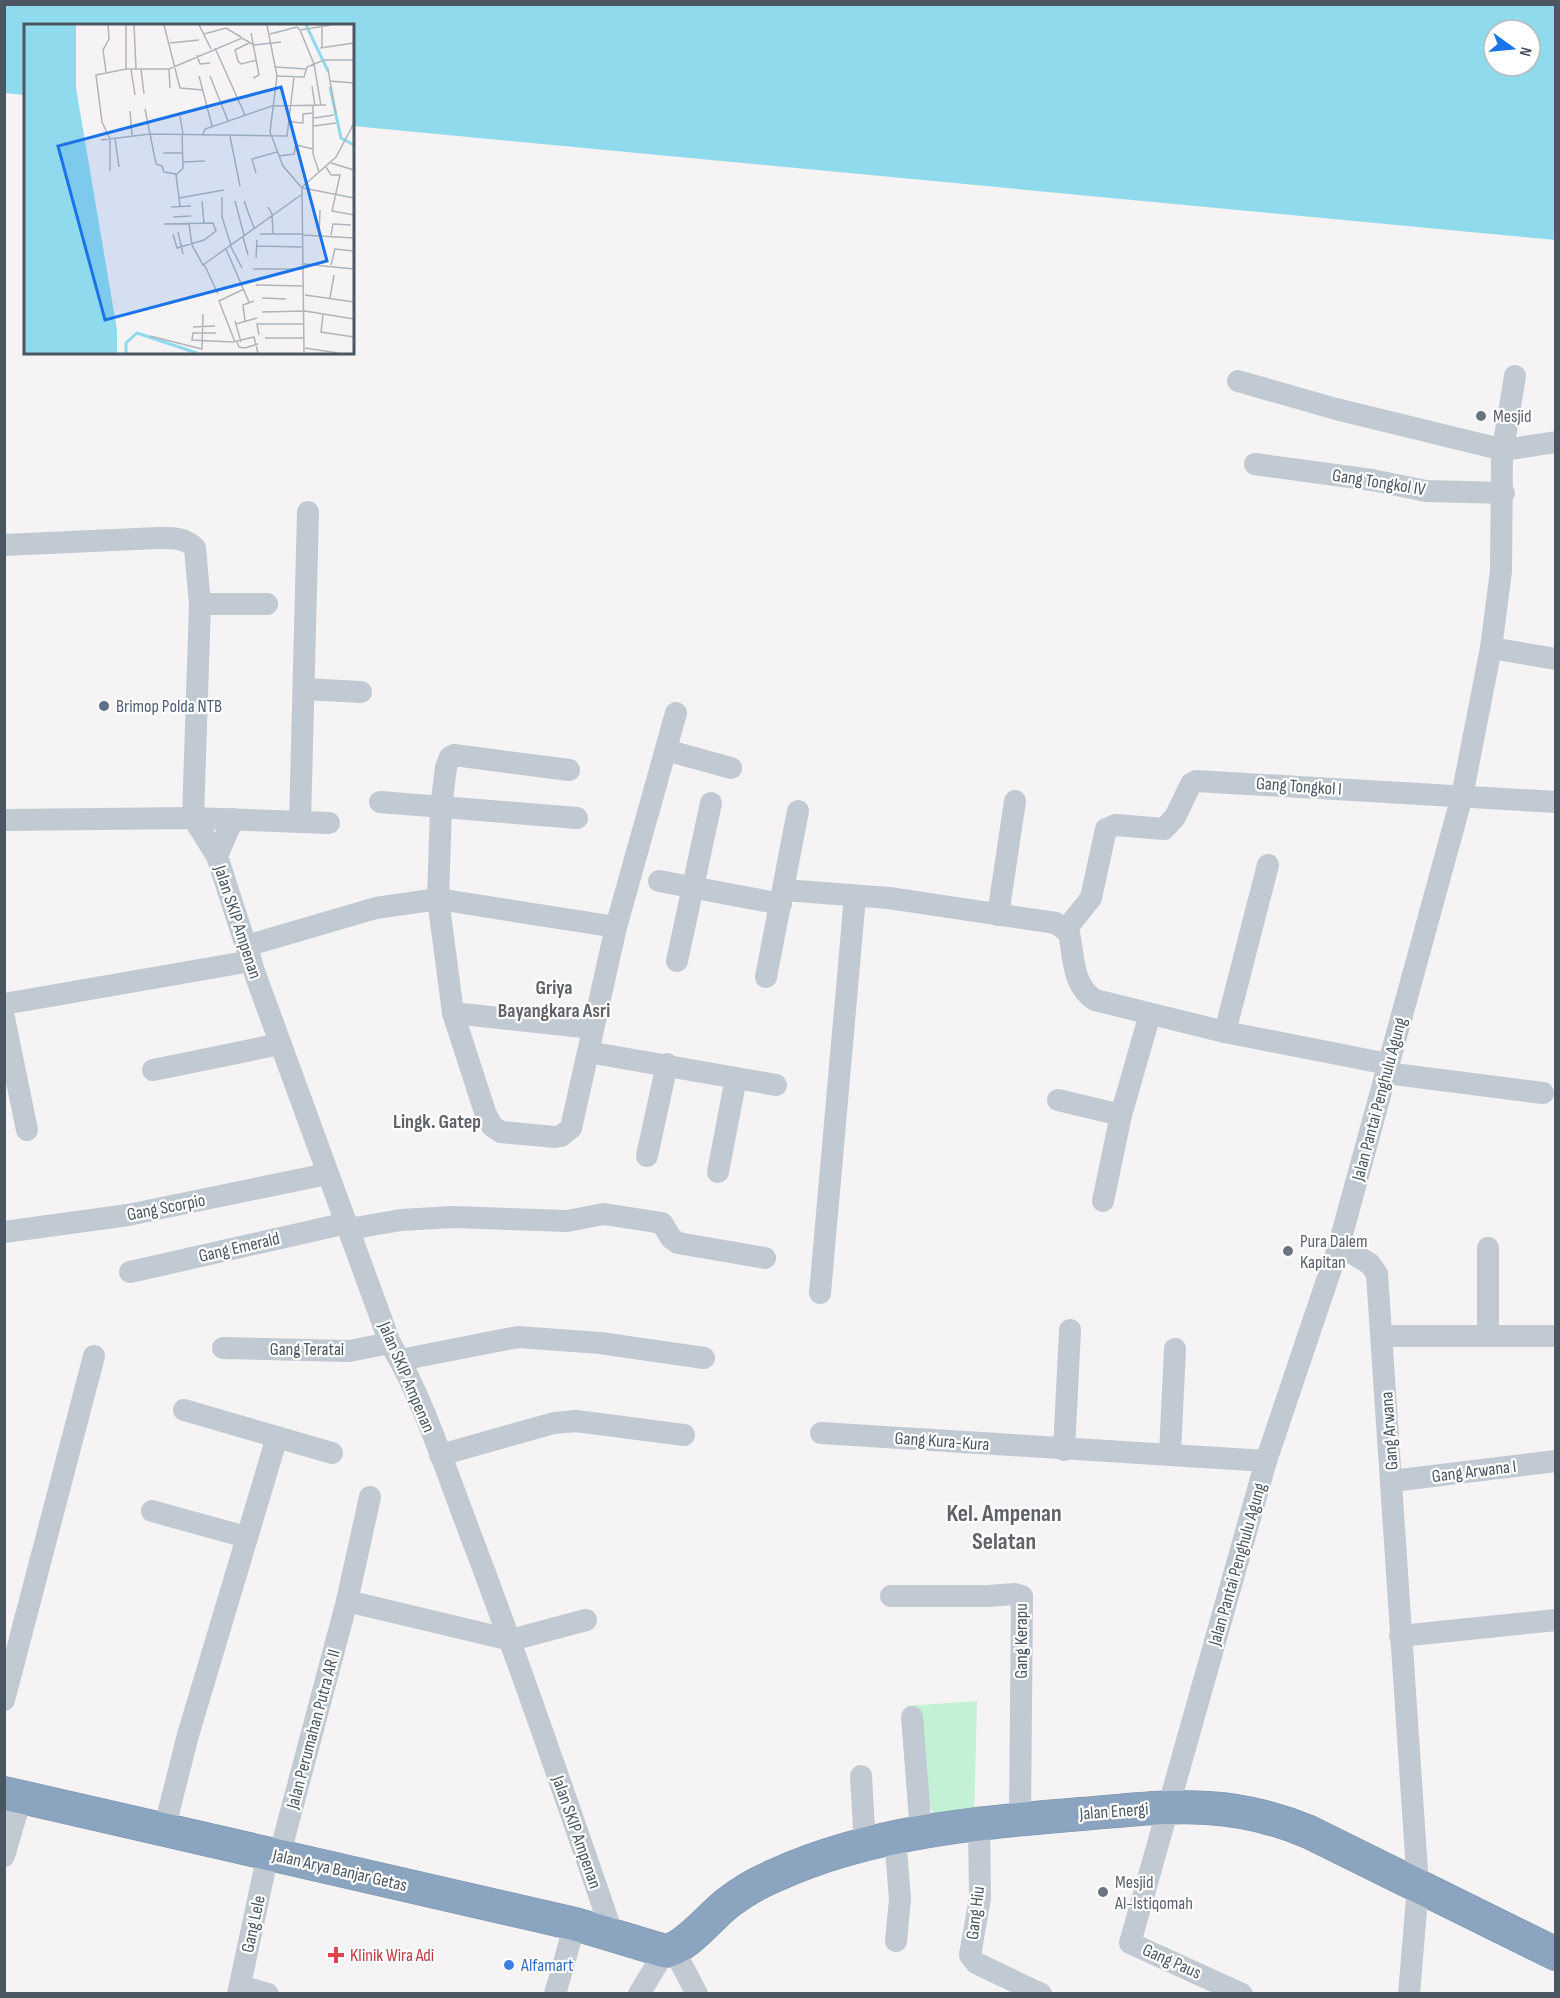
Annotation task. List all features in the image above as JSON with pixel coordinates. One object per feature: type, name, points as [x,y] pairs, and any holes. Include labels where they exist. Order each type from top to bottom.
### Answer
[{"type":"highway","name":"Jalan Arya Banjar Getas","points":[[13,1796],[575,1924],[670,1951]]},
{"type":"highway","name":"Jalan Energi","points":[[670,1951],[728,1902],[795,1866],[894,1838],[979,1823],[1168,1807],[1233,1811],[1293,1826],[1350,1850],[1556,1954]]},
{"type":"street","name":"Jalan Pantai Penghulu Agung","points":[[1168,1807],[1266,1461],[1339,1245],[1462,796],[1491,648],[1501,571],[1504,450],[1515,376]]},
{"type":"street","points":[[1238,381],[1336,409],[1504,450],[1556,442]]},
{"type":"street","name":"Gang Tongkol IV","points":[[1254,464],[1372,480],[1426,490],[1504,493]]},
{"type":"street","points":[[300,822],[308,512]]},
{"type":"street","points":[[4,545],[158,537],[190,542],[195,548],[200,604],[193,818],[217,856]]},
{"type":"street","points":[[200,604],[267,604]]},
{"type":"street","points":[[1491,648],[1556,659]]},
{"type":"street","points":[[304,688],[361,692]]},
{"type":"street","points":[[569,770],[454,755],[450,757],[446,767],[441,808],[438,899],[453,1013],[485,1112],[492,1126],[501,1132],[543,1137],[561,1136],[566,1133],[574,1117],[616,927],[676,713]]},
{"type":"street","points":[[666,750],[731,768]]},
{"type":"street","name":"Gang Tongkol I","points":[[1066,928],[1091,898],[1106,829],[1116,825],[1164,829],[1175,817],[1191,784],[1196,781],[1462,796]]},
{"type":"street","points":[[1462,796],[1556,802]]},
{"type":"street","points":[[998,915],[1015,801]]},
{"type":"street","points":[[380,802],[577,818]]},
{"type":"street","points":[[677,961],[711,803]]},
{"type":"street","points":[[766,977],[798,811]]},
{"type":"street","points":[[4,820],[193,818],[329,823]]},
{"type":"street","name":"Jalan SKIP Ampenan","points":[[232,819],[217,856],[248,954],[327,1174],[395,1352],[440,1455],[511,1640],[613,1935]]},
{"type":"street","points":[[1225,1032],[1268,865]]},
{"type":"street","points":[[659,881],[694,888],[782,897],[889,898],[1056,922],[1066,928],[1076,974],[1087,995],[1150,1014],[1387,1068],[1543,1093]]},
{"type":"street","points":[[820,1293],[855,897]]},
{"type":"street","points":[[4,1004],[248,954],[376,908],[438,899],[616,927]]},
{"type":"street","points":[[453,1013],[592,1028]]},
{"type":"street","points":[[1103,1201],[1121,1115],[1150,1014]]},
{"type":"street","points":[[4,1018],[27,1130]]},
{"type":"street","points":[[153,1070],[280,1044]]},
{"type":"street","points":[[588,1052],[667,1064],[776,1085]]},
{"type":"street","points":[[647,1156],[667,1064]]},
{"type":"street","points":[[718,1172],[736,1078]]},
{"type":"street","points":[[1058,1100],[1121,1115]]},
{"type":"street","name":"Gang Scorpio","points":[[4,1232],[128,1215],[327,1174]]},
{"type":"street","name":"Gang Emerald","points":[[130,1272],[348,1226],[432,1218],[485,1217],[567,1221],[589,1215],[604,1214],[662,1223],[671,1238],[686,1245],[765,1258]]},
{"type":"street","name":"Gang Arwana","points":[[1339,1245],[1375,1269],[1382,1336],[1418,1886],[1409,1994]]},
{"type":"street","points":[[1488,1248],[1488,1335]]},
{"type":"street","points":[[1064,1450],[1070,1330]]},
{"type":"street","points":[[1382,1336],[1556,1336]]},
{"type":"street","name":"Gang Teratai","points":[[222,1348],[395,1352],[518,1337],[600,1343],[704,1358]]},
{"type":"street","points":[[1170,1454],[1175,1349]]},
{"type":"street","points":[[4,1700],[94,1356]]},
{"type":"street","points":[[184,1410],[332,1453]]},
{"type":"street","points":[[440,1455],[554,1423],[576,1421],[684,1435]]},
{"type":"street","name":"Gang Kura-Kura","points":[[821,1433],[1266,1461]]},
{"type":"street","points":[[164,1830],[246,1537],[277,1437]]},
{"type":"street","name":"Gang Arwana I","points":[[1392,1481],[1556,1461]]},
{"type":"street","name":"Jalan Perumahan Putra AR II","points":[[274,1855],[347,1601],[370,1497]]},
{"type":"street","points":[[152,1510],[246,1537]]},
{"type":"street","name":"Gang Kerapu","points":[[891,1596],[1015,1594],[1022,1596],[1020,1818]]},
{"type":"street","points":[[347,1601],[511,1640],[586,1620]]},
{"type":"street","points":[[1400,1636],[1556,1620]]},
{"type":"street","points":[[896,1941],[900,1899],[894,1838],[912,1717]]},
{"type":"street","points":[[861,1776],[894,1838]]},
{"type":"street","points":[[4,1856],[13,1796]]},
{"type":"street","name":"Gang Paus","points":[[1168,1807],[1130,1943],[1242,1994]]},
{"type":"street","name":"Gang Hiu","points":[[979,1823],[980,1898],[970,1955],[976,1963],[1042,1993]]},
{"type":"street","name":"Gang Lele","points":[[239,1990],[274,1855]]},
{"type":"street","points":[[555,1994],[575,1924]]},
{"type":"street","points":[[639,1994],[670,1951],[697,1994]]},
{"type":"street","points":[[239,1990],[268,1994]]},
{"type":"green space","points":[[977,1701],[974,1822],[936,1823],[917,1767],[906,1706]]},
{"type":"water","points":[[4,5],[1555,5],[1555,240],[354,126],[354,24],[24,24],[24,95],[5,93]]},
{"type":"place","name":"Mesjid","points":[[1481,416]]},
{"type":"place","name":"Brimop Polda NTB","points":[[104,706]]},
{"type":"place","name":"Pura Dalem Kapitan","points":[[1288,1251]]},
{"type":"place","name":"Mesjid Al-Istiqomah","points":[[1103,1892]]},
{"type":"place","name":"Klinik Wira Adi","points":[[336,1955]]},
{"type":"place","name":"Alfamart","points":[[509,1965]]},
{"type":"district","name":"Griya Bayangkara Asri","points":[[554,998]]},
{"type":"district","name":"Lingk. Gatep","points":[[437,1121]]},
{"type":"district","name":"Kel. Ampenan Selatan","points":[[1004,1527]]}]
